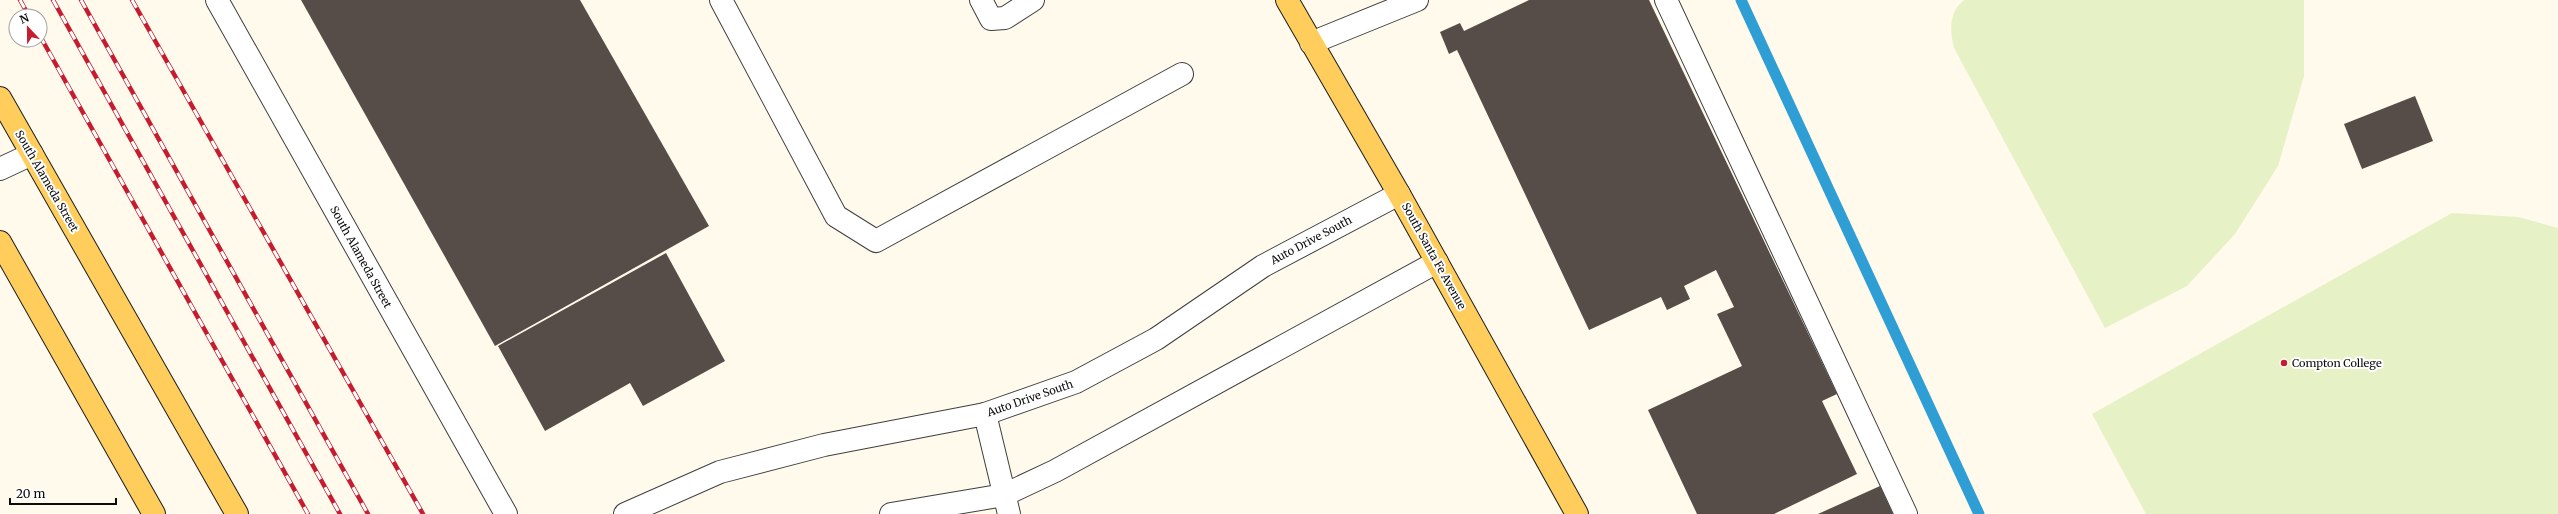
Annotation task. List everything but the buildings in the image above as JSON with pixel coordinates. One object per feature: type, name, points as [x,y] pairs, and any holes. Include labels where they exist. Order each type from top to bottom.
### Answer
[{"type":"main road","name":"South Santa Fe Avenue","points":[[1287,0],[1399,194],[1578,514]]},
{"type":"main road","name":"South Alameda Street","points":[[0,98],[237,514]]},
{"type":"main road","points":[[0,242],[154,514]]},
{"type":"street","name":"South Alameda Street","points":[[217,0],[506,514]]},
{"type":"street","points":[[721,0],[836,216],[876,241],[1182,74]]},
{"type":"street","points":[[981,0],[991,19],[1005,18],[1033,0]]},
{"type":"street","points":[[1311,43],[1418,0]]},
{"type":"street","points":[[1666,0],[1906,514]]},
{"type":"street","points":[[0,169],[32,154]]},
{"type":"street","name":"Auto Drive South","points":[[624,514],[720,472],[824,445],[985,414],[1076,382],[1156,339],[1263,266],[1399,194]]},
{"type":"street","points":[[891,514],[1007,504],[1061,467],[1437,262]]},
{"type":"street","points":[[985,414],[1007,504]]},
{"type":"green space","points":[[1964,0],[2304,0],[2304,76],[2278,166],[2235,234],[2187,286],[2105,328],[1954,48],[1951,29],[1953,16],[1959,5]]},
{"type":"green space","points":[[2452,213],[2518,217],[2558,228],[2558,514],[2146,514],[2092,414]]},
{"type":"waterway","points":[[1741,0],[1979,514]]},
{"type":"railway","points":[[20,0],[24,8]]},
{"type":"railway","points":[[53,0],[340,514]]},
{"type":"railway","points":[[81,0],[368,514]]},
{"type":"railway","points":[[132,0],[423,514]]},
{"type":"railway","points":[[47,48],[308,514]]},
{"type":"place","name":"Compton College","points":[[2284,363]]}]
